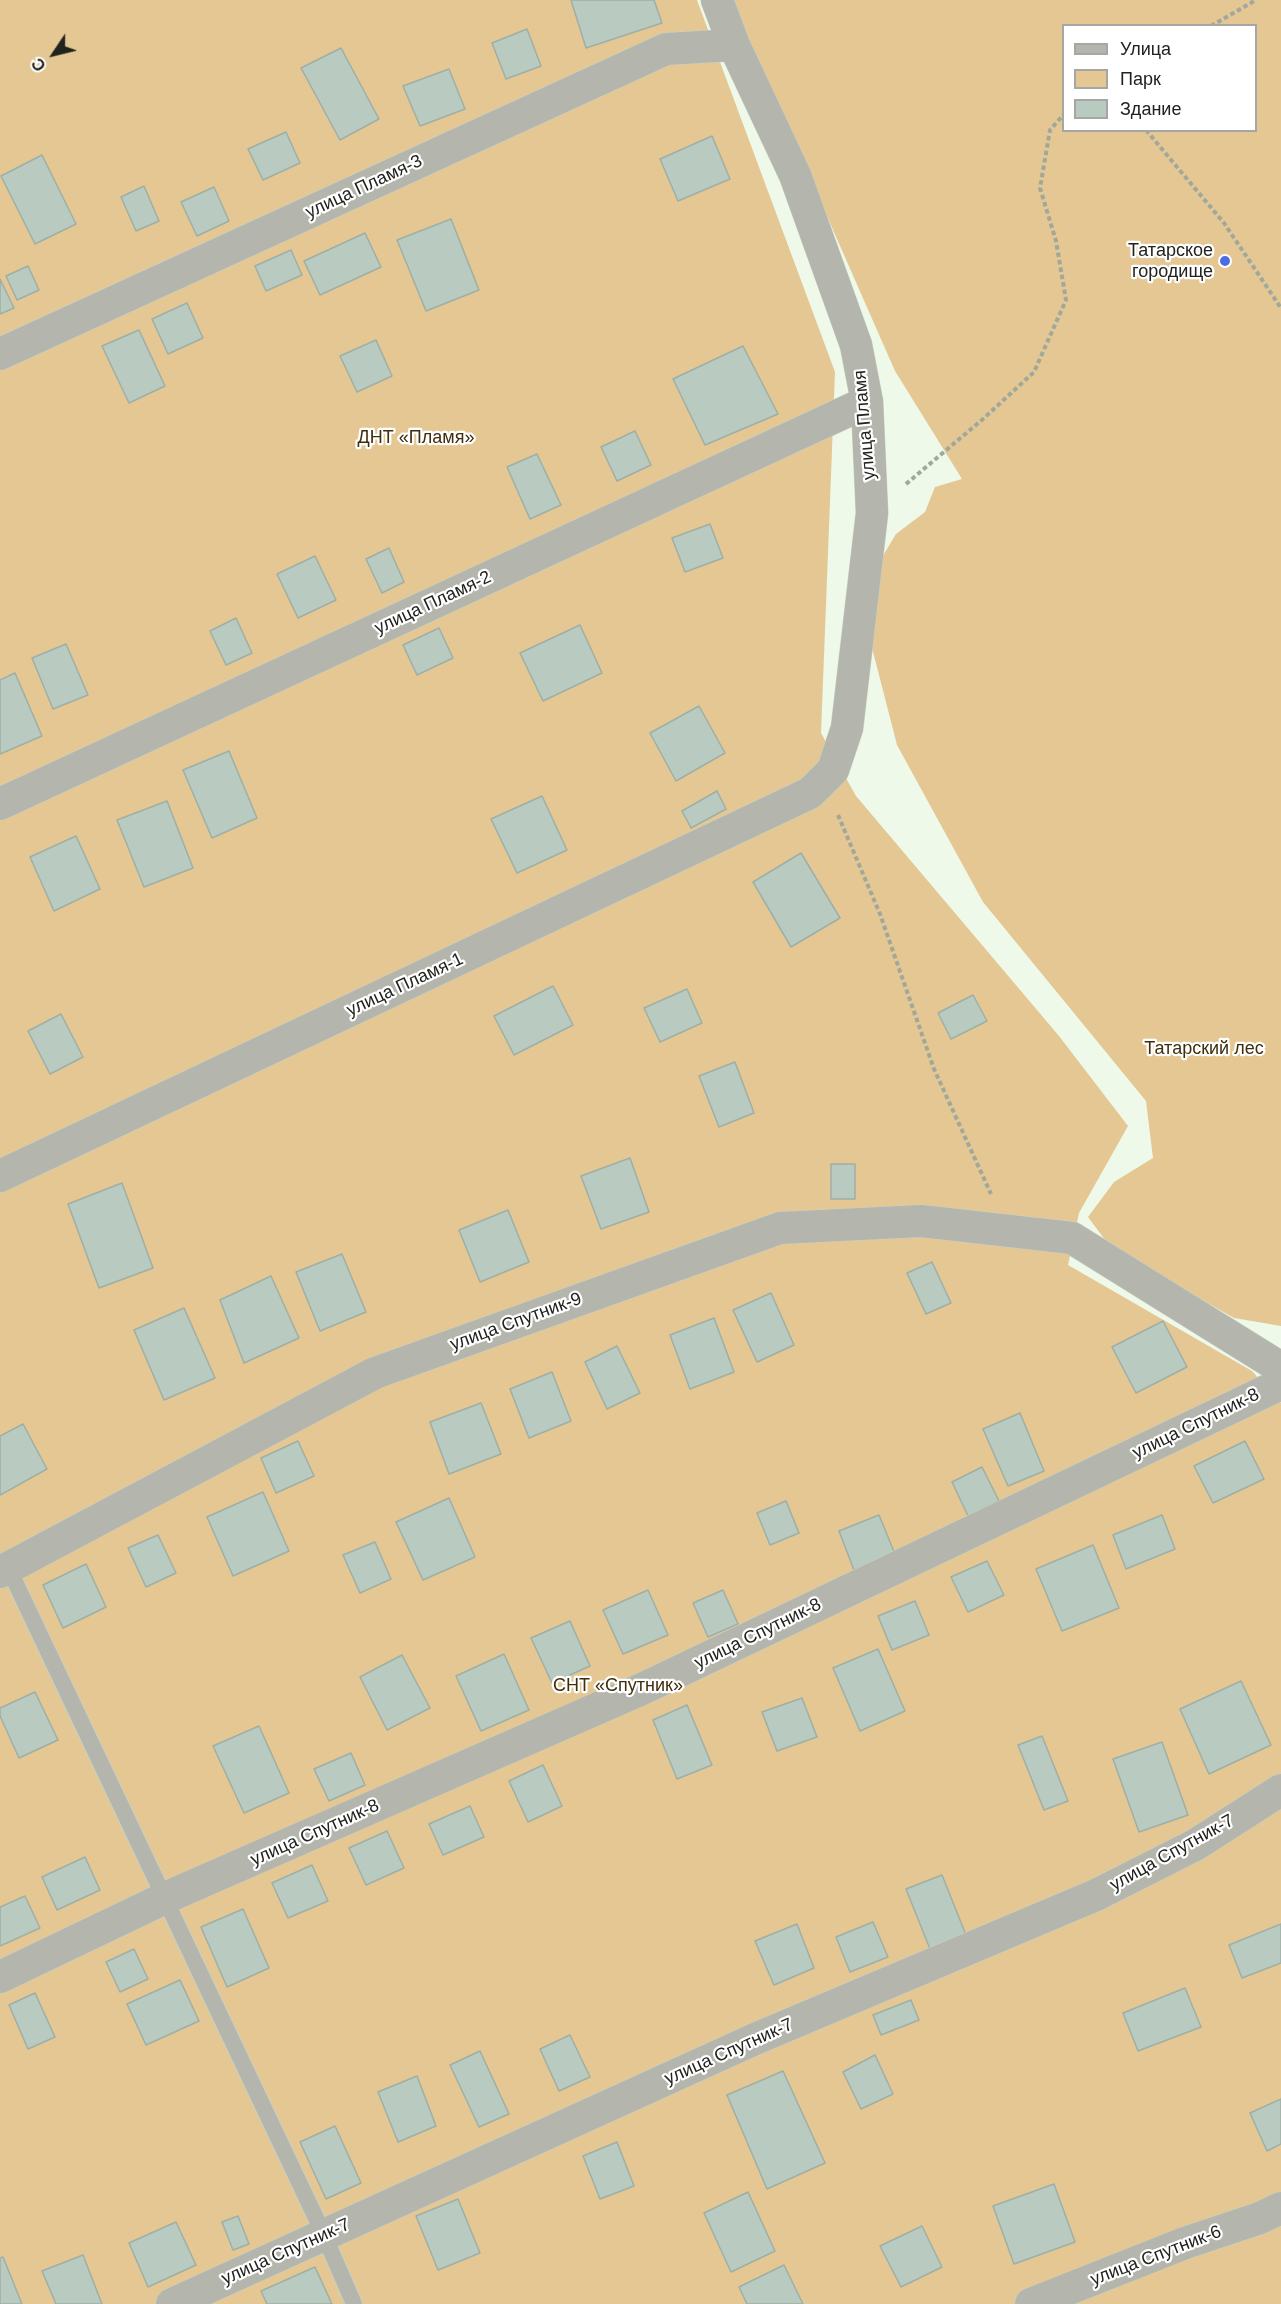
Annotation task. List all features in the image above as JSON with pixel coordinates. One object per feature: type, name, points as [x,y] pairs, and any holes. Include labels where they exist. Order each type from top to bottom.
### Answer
[{"type":"street","name":"улица Пламя","points":[[717,0],[734,45],[795,175],[856,345],[867,402],[872,513],[847,728],[833,770],[816,787]]},
{"type":"street","name":"улица Пламя-3","points":[[0,354],[666,49],[734,45]]},
{"type":"street","name":"улица Пламя-2","points":[[0,804],[867,402]]},
{"type":"street","name":"улица Пламя-1","points":[[0,1176],[816,787]]},
{"type":"street","name":"улица Спутник-9","points":[[4,1569],[375,1373],[780,1228],[921,1221],[1072,1238],[1281,1368]]},
{"type":"street","name":"улица Спутник-8","points":[[0,1977],[165,1898],[642,1689],[1281,1384]]},
{"type":"street","name":"улица Спутник-7","points":[[172,2304],[755,2039],[1096,1895],[1195,1845],[1281,1790]]},
{"type":"street","name":"улица Спутник-6","points":[[1031,2304],[1185,2243],[1260,2218],[1281,2208]]},
{"type":"lane","points":[[4,1569],[165,1898],[324,2235],[354,2304]]},
{"type":"path","points":[[1214,24],[1256,0]]},
{"type":"path","points":[[872,513],[983,419],[1034,372],[1066,300],[1056,241],[1040,188],[1050,130],[1062,116]]},
{"type":"path","points":[[1148,132],[1224,223],[1281,308]]},
{"type":"path","points":[[816,787],[880,914],[934,1069],[1007,1231]]},
{"type":"green space","name":"СНТ «Спутник»","points":[[0,0],[697,0],[835,372],[821,733],[856,796],[1059,1036],[1128,1126],[1079,1213],[1068,1265],[1252,1371],[1281,1403],[1281,2304],[0,2304]]},
{"type":"green space","name":"Татарский лес","points":[[732,0],[1281,0],[1281,1326],[1234,1318],[1111,1248],[1088,1217],[1114,1182],[1153,1158],[1146,1101],[983,902],[897,745],[870,640],[875,569],[896,534],[925,512],[935,487],[962,479],[895,371]]},
{"type":"building","points":[[571,0],[654,0],[662,23],[586,48]]},
{"type":"building","points":[[527,29],[541,66],[506,79],[492,43]]},
{"type":"building","points":[[341,48],[379,119],[340,140],[301,68]]},
{"type":"building","points":[[449,69],[465,109],[420,126],[403,86]]},
{"type":"building","points":[[286,132],[300,163],[263,180],[248,149]]},
{"type":"building","points":[[712,136],[730,179],[678,201],[660,159]]},
{"type":"building","points":[[42,155],[76,224],[35,244],[1,176]]},
{"type":"building","points":[[144,186],[159,221],[136,231],[121,197]]},
{"type":"building","points":[[214,187],[229,221],[197,236],[181,202]]},
{"type":"building","points":[[451,219],[479,290],[426,311],[397,240]]},
{"type":"building","points":[[365,233],[381,267],[320,295],[304,261]]},
{"type":"building","points":[[291,250],[302,275],[266,291],[255,266]]},
{"type":"building","points":[[28,266],[39,290],[17,300],[6,276]]},
{"type":"building","points":[[0,279],[14,308],[0,314]]},
{"type":"building","points":[[187,303],[203,338],[168,354],[152,319]]},
{"type":"building","points":[[139,330],[165,386],[129,403],[102,346]]},
{"type":"building","points":[[376,340],[392,376],[357,392],[340,356]]},
{"type":"building","points":[[743,346],[778,414],[705,445],[673,379]]},
{"type":"building","points":[[635,431],[651,465],[617,481],[601,447]]},
{"type":"building","points":[[537,454],[561,505],[530,519],[507,467]]},
{"type":"building","points":[[710,524],[723,558],[685,572],[672,538]]},
{"type":"building","points":[[389,548],[404,582],[382,593],[366,559]]},
{"type":"building","points":[[315,556],[336,600],[298,618],[277,574]]},
{"type":"building","points":[[236,618],[252,653],[226,665],[210,631]]},
{"type":"building","points":[[580,625],[602,673],[543,701],[520,653]]},
{"type":"building","points":[[439,628],[453,658],[417,675],[403,645]]},
{"type":"building","points":[[66,644],[88,695],[53,709],[32,658]]},
{"type":"building","points":[[15,673],[42,736],[0,754],[0,680]]},
{"type":"building","points":[[699,706],[725,753],[676,781],[650,733]]},
{"type":"building","points":[[229,751],[257,818],[212,838],[183,770]]},
{"type":"building","points":[[717,791],[726,809],[691,828],[682,811]]},
{"type":"building","points":[[542,796],[567,850],[517,873],[491,819]]},
{"type":"building","points":[[167,801],[193,868],[144,887],[117,820]]},
{"type":"building","points":[[76,836],[100,889],[54,911],[30,857]]},
{"type":"building","points":[[801,853],[840,918],[791,947],[753,882]]},
{"type":"building","points":[[553,986],[573,1025],[514,1055],[494,1016]]},
{"type":"building","points":[[687,989],[702,1023],[660,1042],[644,1008]]},
{"type":"building","points":[[973,995],[987,1021],[951,1039],[938,1013]]},
{"type":"building","points":[[61,1014],[83,1057],[50,1074],[28,1031]]},
{"type":"building","points":[[735,1062],[754,1113],[719,1127],[699,1076]]},
{"type":"building","points":[[630,1158],[649,1212],[601,1229],[581,1176]]},
{"type":"building","points":[[831,1164],[855,1164],[855,1199],[831,1199]]},
{"type":"building","points":[[122,1183],[153,1268],[99,1288],[68,1204]]},
{"type":"building","points":[[508,1210],[529,1262],[480,1282],[459,1230]]},
{"type":"building","points":[[342,1254],[366,1312],[320,1331],[296,1272]]},
{"type":"building","points":[[932,1262],[951,1303],[926,1314],[907,1273]]},
{"type":"building","points":[[271,1276],[299,1338],[244,1363],[220,1300]]},
{"type":"building","points":[[771,1293],[794,1345],[757,1362],[733,1310]]},
{"type":"building","points":[[184,1308],[215,1378],[164,1400],[134,1330]]},
{"type":"building","points":[[714,1318],[734,1372],[690,1389],[670,1335]]},
{"type":"building","points":[[1163,1321],[1187,1367],[1136,1393],[1112,1347]]},
{"type":"building","points":[[617,1346],[640,1393],[607,1409],[585,1362]]},
{"type":"building","points":[[552,1372],[571,1421],[529,1438],[510,1389]]},
{"type":"building","points":[[481,1403],[501,1454],[449,1474],[430,1422]]},
{"type":"building","points":[[1020,1413],[1044,1471],[1008,1486],[983,1429]]},
{"type":"building","points":[[23,1424],[47,1469],[0,1495],[0,1436]]},
{"type":"building","points":[[298,1441],[314,1476],[276,1493],[261,1458]]},
{"type":"building","points":[[1245,1441],[1264,1479],[1213,1503],[1194,1466]]},
{"type":"building","points":[[982,1467],[999,1501],[968,1516],[952,1482]]},
{"type":"building","points":[[263,1492],[289,1551],[233,1576],[207,1517]]},
{"type":"building","points":[[449,1498],[475,1557],[423,1580],[396,1522]]},
{"type":"building","points":[[786,1501],[799,1533],[770,1545],[757,1513]]},
{"type":"building","points":[[879,1515],[895,1554],[854,1570],[839,1531]]},
{"type":"building","points":[[1162,1515],[1175,1549],[1126,1569],[1113,1535]]},
{"type":"building","points":[[158,1535],[176,1573],[146,1587],[128,1548]]},
{"type":"building","points":[[375,1542],[391,1579],[360,1593],[343,1555]]},
{"type":"building","points":[[1093,1545],[1119,1608],[1062,1631],[1036,1569]]},
{"type":"building","points":[[987,1561],[1004,1595],[968,1612],[951,1577]]},
{"type":"building","points":[[86,1564],[106,1607],[63,1628],[43,1585]]},
{"type":"building","points":[[648,1590],[668,1635],[623,1654],[603,1610]]},
{"type":"building","points":[[723,1590],[738,1624],[708,1637],[693,1603]]},
{"type":"building","points":[[915,1601],[929,1635],[892,1650],[878,1616]]},
{"type":"building","points":[[570,1621],[590,1666],[552,1683],[531,1638]]},
{"type":"building","points":[[878,1649],[905,1711],[860,1731],[833,1668]]},
{"type":"building","points":[[504,1654],[529,1710],[481,1731],[456,1676]]},
{"type":"building","points":[[402,1655],[430,1708],[387,1730],[360,1677]]},
{"type":"building","points":[[1241,1681],[1271,1745],[1209,1774],[1180,1709]]},
{"type":"building","points":[[35,1692],[58,1740],[19,1758],[0,1716],[0,1708]]},
{"type":"building","points":[[802,1698],[817,1737],[777,1751],[762,1712]]},
{"type":"building","points":[[687,1705],[712,1765],[677,1779],[653,1720]]},
{"type":"building","points":[[259,1726],[289,1793],[244,1813],[213,1746]]},
{"type":"building","points":[[1042,1736],[1068,1801],[1044,1810],[1018,1745]]},
{"type":"building","points":[[1162,1742],[1188,1815],[1139,1832],[1113,1759]]},
{"type":"building","points":[[351,1753],[365,1785],[329,1801],[314,1769]]},
{"type":"building","points":[[543,1765],[562,1806],[528,1822],[509,1781]]},
{"type":"building","points":[[470,1806],[484,1837],[443,1855],[429,1824]]},
{"type":"building","points":[[387,1831],[404,1868],[366,1885],[349,1848]]},
{"type":"building","points":[[85,1857],[100,1890],[57,1910],[42,1877]]},
{"type":"building","points":[[312,1865],[328,1901],[288,1918],[272,1883]]},
{"type":"building","points":[[942,1875],[966,1935],[930,1949],[906,1889]]},
{"type":"building","points":[[25,1896],[40,1928],[0,1946],[0,1907]]},
{"type":"building","points":[[243,1909],[269,1968],[227,1987],[201,1927]]},
{"type":"building","points":[[873,1922],[888,1957],[850,1972],[836,1937]]},
{"type":"building","points":[[797,1924],[814,1968],[774,1985],[755,1941]]},
{"type":"building","points":[[1281,1924],[1281,1963],[1242,1978],[1229,1945]]},
{"type":"building","points":[[134,1949],[148,1979],[120,1992],[106,1962]]},
{"type":"building","points":[[180,1980],[199,2021],[146,2045],[127,2004]]},
{"type":"building","points":[[1185,1988],[1201,2027],[1138,2051],[1123,2013]]},
{"type":"building","points":[[35,1993],[55,2037],[28,2049],[9,2005]]},
{"type":"building","points":[[911,2000],[919,2020],[881,2035],[873,2015]]},
{"type":"building","points":[[570,2035],[590,2077],[559,2091],[540,2049]]},
{"type":"building","points":[[480,2051],[509,2114],[479,2127],[450,2065]]},
{"type":"building","points":[[875,2055],[893,2094],[861,2109],[843,2072]]},
{"type":"building","points":[[783,2071],[825,2163],[767,2189],[727,2095]]},
{"type":"building","points":[[417,2076],[436,2126],[398,2142],[378,2092]]},
{"type":"building","points":[[1281,2099],[1281,2144],[1267,2151],[1250,2113]]},
{"type":"building","points":[[335,2126],[361,2183],[326,2199],[300,2142]]},
{"type":"building","points":[[617,2142],[634,2186],[600,2199],[583,2156]]},
{"type":"building","points":[[1054,2184],[1075,2242],[1014,2264],[993,2206]]},
{"type":"building","points":[[748,2192],[775,2251],[731,2272],[704,2213]]},
{"type":"building","points":[[458,2199],[480,2253],[438,2270],[416,2216]]},
{"type":"building","points":[[238,2216],[249,2244],[233,2250],[222,2222]]},
{"type":"building","points":[[176,2222],[196,2265],[148,2287],[129,2243]]},
{"type":"building","points":[[922,2226],[942,2267],[901,2287],[880,2246]]},
{"type":"building","points":[[83,2255],[102,2304],[56,2304],[42,2271]]},
{"type":"building","points":[[3,2257],[22,2304],[0,2304],[0,2258]]},
{"type":"building","points":[[784,2265],[803,2304],[747,2304],[739,2287]]},
{"type":"building","points":[[315,2267],[332,2304],[267,2304],[261,2291]]},
{"type":"place","name":"Татарское городище","points":[[1225,261]]},
{"type":"park label","name":"ДНТ «Пламя»","points":[[416,438]]}]
